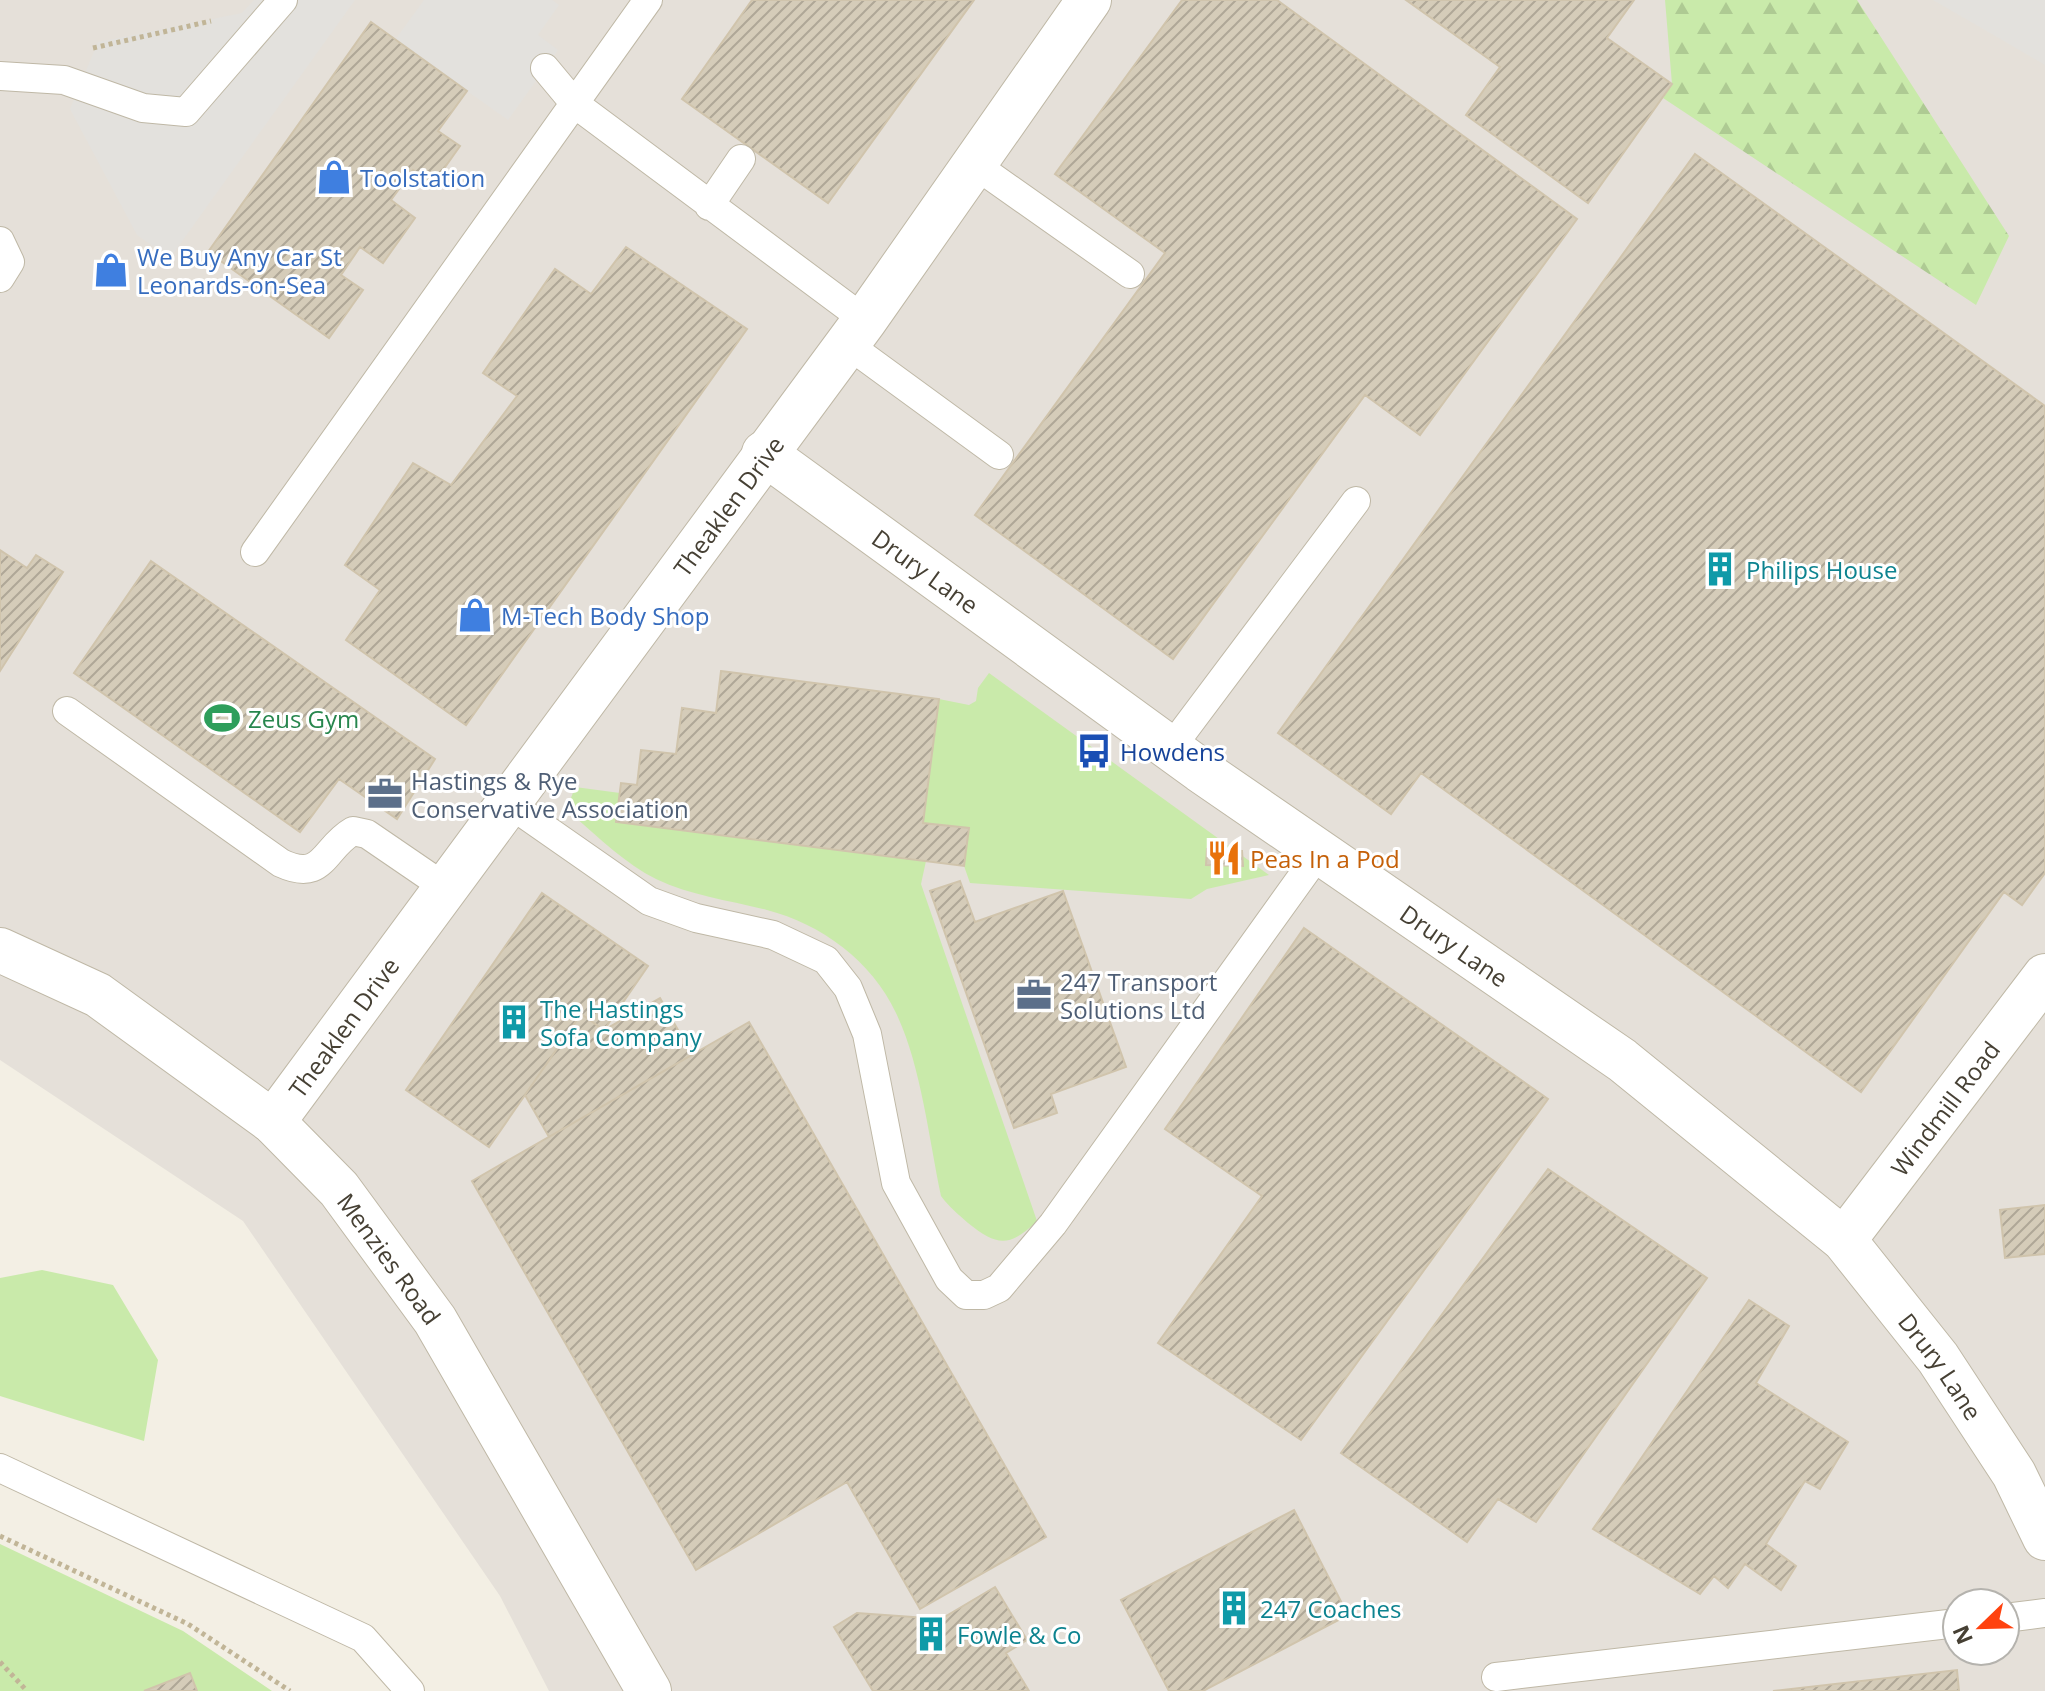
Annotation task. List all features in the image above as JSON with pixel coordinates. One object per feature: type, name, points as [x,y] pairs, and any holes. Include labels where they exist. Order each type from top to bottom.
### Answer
[{"type":"street","name":"Theaklen Drive","points":[[273,1122],[856,332],[1089,0]]},
{"type":"street","name":"Drury Lane","points":[[764,453],[1170,749],[1622,1060],[1844,1240],[1938,1358],[2014,1474],[2045,1538]]},
{"type":"street","name":"Menzies Road","points":[[0,950],[98,995],[273,1122],[339,1189],[435,1320],[649,1691]]},
{"type":"street","name":"Windmill Road","points":[[1844,1240],[2045,976]]},
{"type":"lane","points":[[0,76],[64,80],[143,108],[186,112],[283,0]]},
{"type":"lane","points":[[255,552],[648,0]]},
{"type":"lane","points":[[545,68],[575,104],[709,206],[999,455]]},
{"type":"lane","points":[[709,206],[741,159]]},
{"type":"lane","points":[[974,164],[1130,274]]},
{"type":"lane","points":[[0,241],[10,262],[0,278]]},
{"type":"lane","points":[[1170,749],[1356,501]]},
{"type":"lane","points":[[67,711],[297,870],[313,868],[325,860],[344,836],[353,831],[367,834],[446,888]]},
{"type":"lane","points":[[507,802],[649,901],[696,918],[773,935],[826,960],[848,988],[867,1034],[896,1183],[949,1279],[966,1295],[984,1295],[999,1288],[1053,1224],[1319,853]]},
{"type":"lane","points":[[0,1468],[363,1638],[410,1691]]},
{"type":"lane","points":[[2021,1616],[2045,1613]]},
{"type":"lane","points":[[1496,1677],[1941,1625]]},
{"type":"path","points":[[0,1536],[188,1624],[290,1691]]},
{"type":"path","points":[[0,1662],[27,1691]]},
{"type":"shaded area","points":[[0,0],[2045,0],[2045,1691],[549,1691],[500,1596],[243,1221],[0,1060]]},
{"type":"shaded area","points":[[254,0],[355,0],[170,258],[137,235],[70,109],[98,42],[242,13]]},
{"type":"shaded area","points":[[424,0],[552,0],[559,5],[538,35],[558,50],[508,120],[395,40]]},
{"type":"shaded area","points":[[1933,0],[2045,0],[2045,65]]},
{"type":"green space","points":[[1665,0],[1857,0],[2009,236],[1976,305],[1663,98],[1672,84]]},
{"type":"green space","points":[[989,673],[1269,875],[1207,889],[1191,899],[970,883],[964,866],[969,828],[923,823],[939,699],[969,705],[976,701],[978,688]]},
{"type":"green space","points":[[575,787],[620,793],[617,822],[926,861],[921,884],[1037,1221],[1011,1240],[995,1240],[968,1223],[941,1196],[918,1079],[905,1033],[886,994],[859,961],[825,935],[787,916],[683,890],[645,873],[574,816],[571,798]]},
{"type":"green space","points":[[42,1270],[113,1285],[158,1360],[144,1441],[0,1396],[0,1278]]},
{"type":"green space","points":[[0,1544],[183,1631],[272,1691],[0,1691]]},
{"type":"building","points":[[752,0],[974,0],[828,203],[682,99]]},
{"type":"building","points":[[1182,0],[1277,0],[1577,219],[1420,435],[1365,395],[1173,659],[975,515],[1165,253],[1055,174]]},
{"type":"building","points":[[1406,0],[1634,0],[1607,38],[1672,84],[1588,203],[1466,115],[1500,67]]},
{"type":"building","name":"Toolstation","points":[[371,22],[467,91],[438,131],[460,146],[433,184],[413,170],[391,200],[415,218],[383,263],[360,247],[341,275],[363,290],[329,338],[208,252]]},
{"type":"building","name":"Philips House","points":[[1695,154],[2045,406],[2045,873],[2022,905],[2004,892],[1861,1092],[1421,773],[1391,814],[1278,733]]},
{"type":"building","points":[[626,247],[747,329],[466,725],[346,640],[380,590],[345,565],[413,463],[451,485],[517,396],[483,373],[555,269],[591,294]]},
{"type":"building","points":[[0,550],[27,568],[36,555],[63,572],[0,671]]},
{"type":"building","points":[[151,561],[435,759],[397,819],[339,779],[300,832],[74,673]]},
{"type":"building","points":[[721,671],[939,699],[923,823],[969,828],[964,866],[616,822],[621,783],[637,785],[641,750],[676,754],[682,708],[716,713]]},
{"type":"building","name":"Peas In a Pod","points":[[1207,849],[1242,851],[1243,866],[1206,865]]},
{"type":"building","name":"247 Transport Solutions Ltd","points":[[960,881],[975,922],[1063,891],[1126,1067],[1051,1094],[1057,1113],[1014,1128],[930,891]]},
{"type":"building","name":"The Hastings Sofa Company","points":[[542,893],[648,966],[604,1030],[581,1014],[489,1147],[406,1090]]},
{"type":"building","points":[[1304,928],[1548,1099],[1301,1440],[1158,1343],[1262,1196],[1165,1129]]},
{"type":"building","points":[[660,998],[692,1055],[549,1137],[525,1095],[581,1014],[604,1030]]},
{"type":"building","points":[[749,1022],[1046,1537],[920,1609],[847,1482],[696,1570],[472,1181]]},
{"type":"building","points":[[1548,1169],[1707,1278],[1536,1522],[1498,1499],[1467,1542],[1341,1453]]},
{"type":"building","points":[[2045,1205],[2045,1254],[2005,1258],[2000,1210]]},
{"type":"building","points":[[1749,1300],[1789,1326],[1756,1383],[1848,1442],[1820,1489],[1805,1481],[1766,1544],[1796,1566],[1781,1590],[1745,1564],[1728,1588],[1714,1576],[1700,1594],[1593,1529]]},
{"type":"building","name":"247 Coaches","points":[[1294,1510],[1348,1615],[1203,1691],[1169,1691],[1121,1600]]},
{"type":"building","name":"Fowle & Co","points":[[995,1587],[1027,1640],[1006,1653],[1029,1691],[873,1691],[834,1627],[857,1613],[941,1619]]},
{"type":"building","points":[[1957,1670],[1959,1691],[1773,1691]]},
{"type":"building","points":[[190,1673],[197,1691],[144,1691]]},
{"type":"place","name":"Toolstation","points":[[334,177]]},
{"type":"place","name":"We Buy Any Car St Leonards-on-Sea","points":[[111,270]]},
{"type":"place","name":"Philips House","points":[[1720,569]]},
{"type":"place","name":"M-Tech Body Shop","points":[[475,615]]},
{"type":"place","name":"Zeus Gym","points":[[222,718]]},
{"type":"place","name":"Howdens","points":[[1094,751]]},
{"type":"place","name":"Hastings & Rye Conservative Association","points":[[385,794]]},
{"type":"place","name":"Peas In a Pod","points":[[1224,858]]},
{"type":"place","name":"247 Transport Solutions Ltd","points":[[1034,995]]},
{"type":"place","name":"The Hastings Sofa Company","points":[[514,1022]]},
{"type":"place","name":"247 Coaches","points":[[1234,1608]]},
{"type":"place","name":"Fowle & Co","points":[[931,1634]]}]
